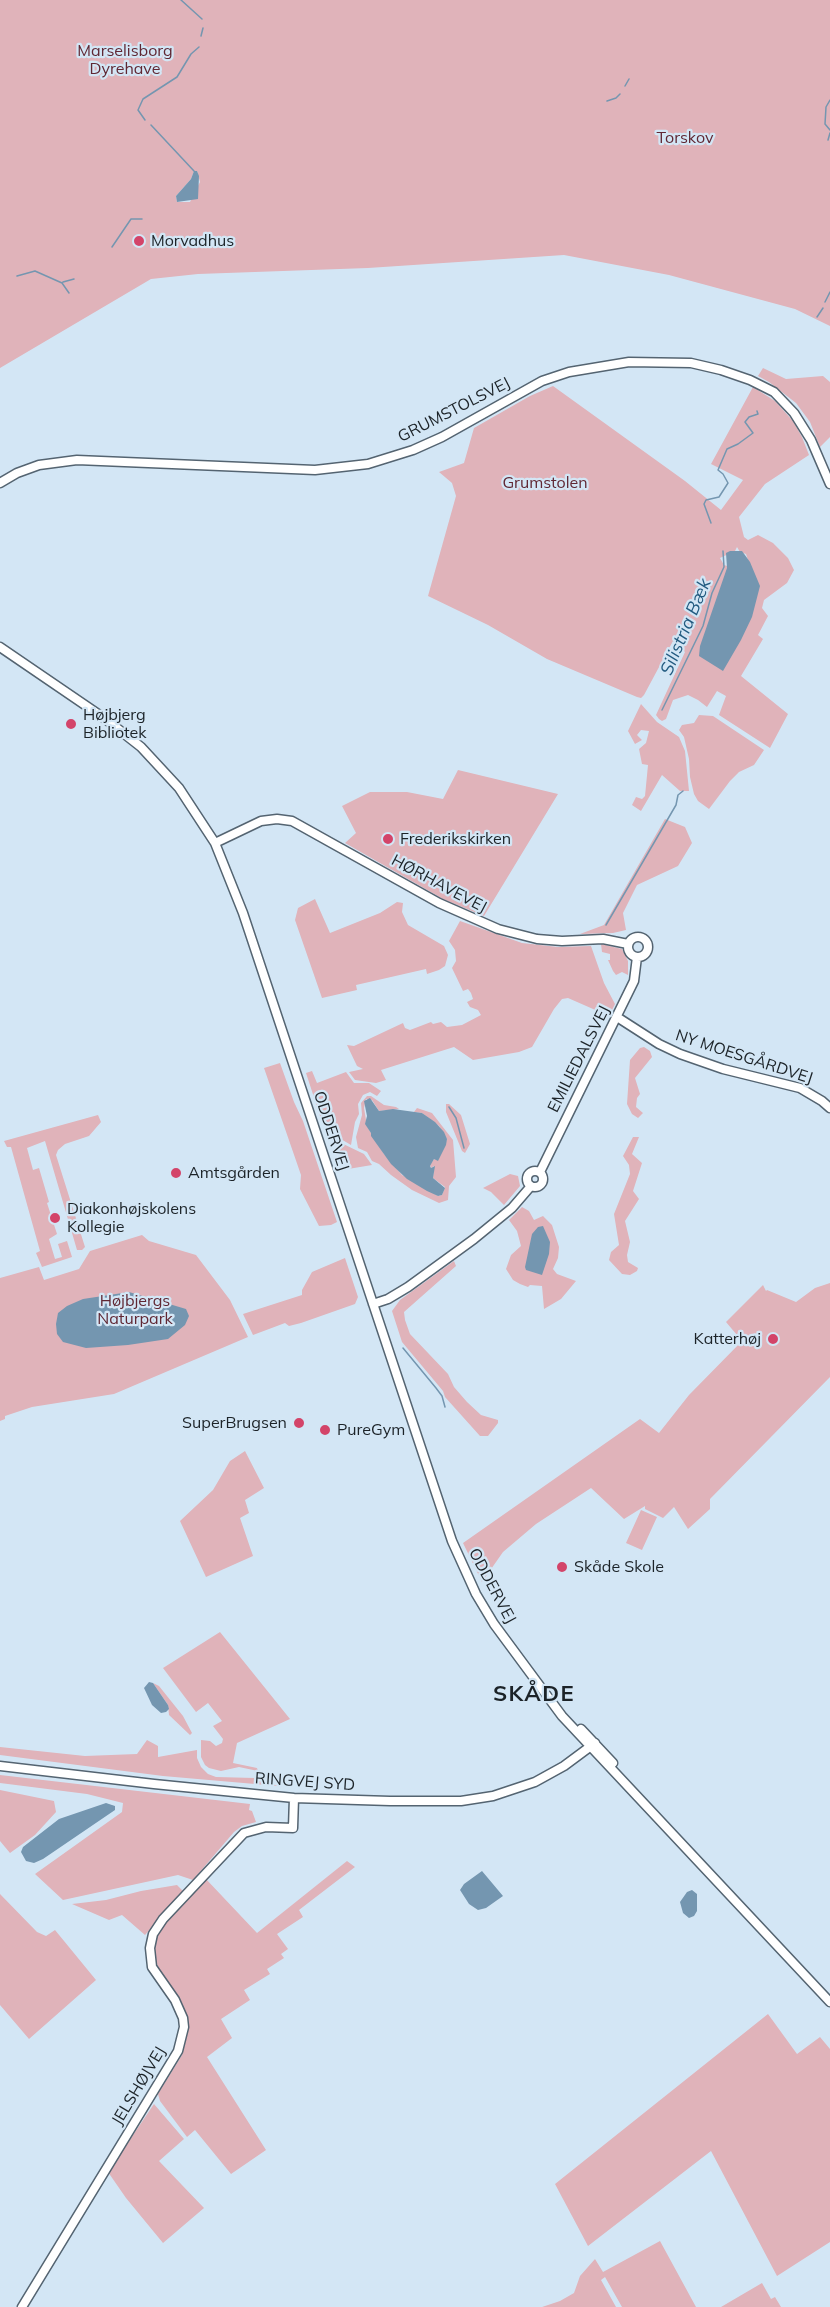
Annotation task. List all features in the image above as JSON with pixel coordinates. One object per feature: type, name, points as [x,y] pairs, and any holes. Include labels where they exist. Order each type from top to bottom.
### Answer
[{"type":"street","name":"GRUMSTOLSVEJ","points":[[0,483],[17,473],[39,465],[76,460],[315,470],[361,465],[389,458],[442,436],[542,381],[598,366],[640,362],[691,363],[750,380],[774,392],[794,413],[811,440],[830,484]]},
{"type":"street","name":"ODDERVEJ","points":[[0,647],[104,718],[141,747],[183,793],[215,843],[229,873],[243,913],[438,1503],[463,1567],[494,1624],[562,1716],[593,1745],[830,2002]]},
{"type":"street","name":"HØRHAVEVEJ","points":[[215,843],[261,821],[277,819],[292,821],[446,906],[498,929],[537,939],[562,941],[603,939],[628,944]]},
{"type":"street","points":[[636,937],[646,940],[648,947],[646,953],[637,957],[630,952],[628,944],[636,937]]},
{"type":"street","name":"EMILIEDALSVEJ","points":[[373,1304],[388,1299],[408,1287],[512,1208],[531,1186],[538,1186],[542,1183],[543,1178],[540,1172],[634,980],[637,957]]},
{"type":"street","name":"NY MOESGÅRDVEJ","points":[[616,1017],[659,1044],[680,1054],[723,1069],[800,1088],[817,1097],[830,1108]]},
{"type":"street","name":"RINGVEJ SYD","points":[[0,1766],[294,1798],[390,1802],[478,1799],[509,1792],[535,1782],[564,1766],[593,1745]]},
{"type":"street","name":"JELSHØJVEJ","points":[[22,2307],[178,2051],[184,2027],[183,2018],[175,2001],[152,1967],[150,1948],[153,1934],[170,1911],[244,1833],[266,1827],[293,1828],[294,1798]]},
{"type":"green space","name":"Torskov","points":[[0,0],[830,0],[830,326],[795,309],[669,275],[564,255],[368,268],[198,274],[151,279],[0,368]],"holes":[[[194,171],[197,171],[200,182],[190,202],[177,202],[176,196],[191,179]]]},
{"type":"green space","points":[[763,368],[786,379],[823,376],[830,382],[830,437],[820,447],[810,422],[796,403],[758,376]]},
{"type":"green space","name":"Grumstolen","points":[[553,386],[685,481],[721,510],[743,480],[711,464],[753,387],[775,401],[793,421],[809,455],[765,484],[739,517],[744,537],[748,540],[758,535],[773,543],[788,558],[794,570],[787,583],[764,600],[762,608],[768,616],[758,635],[763,639],[741,676],[788,714],[770,748],[719,715],[726,696],[717,691],[707,707],[688,695],[673,700],[666,719],[662,721],[659,719],[656,715],[685,652],[673,641],[641,698],[547,659],[488,625],[428,596],[456,496],[452,483],[439,472],[464,463],[474,428],[530,396]],"holes":[[[737,547],[740,552],[746,554],[749,563],[746,572],[724,565],[720,558],[735,551]]]},
{"type":"green space","points":[[641,704],[657,722],[679,737],[685,751],[689,791],[680,791],[662,775],[641,811],[632,805],[636,797],[642,799],[645,796],[648,765],[642,764],[639,749],[646,743],[649,731],[641,730],[637,735],[642,740],[635,744],[628,731]]},
{"type":"green space","points":[[699,715],[713,716],[764,750],[754,765],[739,772],[730,781],[709,809],[698,801],[694,794],[684,737],[679,730],[682,725],[694,723]]},
{"type":"green space","points":[[458,770],[558,794],[484,916],[443,899],[345,843],[356,833],[342,806],[370,792],[407,792],[443,799]]},
{"type":"green space","points":[[665,819],[685,827],[692,843],[678,866],[637,885],[623,913],[626,930],[613,933],[580,934],[604,925]]},
{"type":"green space","points":[[315,899],[330,933],[380,913],[397,902],[403,903],[402,912],[408,925],[444,946],[448,955],[445,966],[427,974],[426,969],[356,985],[357,990],[322,998],[295,920],[298,908]]},
{"type":"green space","points":[[460,921],[522,943],[558,947],[591,946],[604,983],[615,1004],[609,1016],[568,998],[562,999],[532,1047],[519,1052],[473,1060],[454,1047],[381,1070],[386,1080],[376,1083],[355,1080],[349,1072],[363,1069],[357,1066],[347,1045],[354,1046],[403,1023],[405,1028],[410,1030],[431,1022],[433,1024],[441,1022],[447,1027],[462,1025],[481,1015],[478,1010],[470,1007],[467,1002],[473,999],[471,993],[468,989],[463,991],[452,968],[456,961],[455,950],[449,941]]},
{"type":"green space","points":[[601,944],[622,949],[628,961],[628,975],[622,972],[616,975],[608,960],[610,960],[610,954],[602,952]]},
{"type":"green space","points":[[644,1047],[650,1051],[652,1057],[635,1078],[640,1094],[636,1107],[643,1113],[638,1118],[632,1114],[627,1104],[630,1060],[640,1048]]},
{"type":"green space","points":[[280,1063],[303,1121],[337,1222],[331,1225],[319,1226],[300,1189],[301,1175],[264,1068]]},
{"type":"green space","points":[[312,1071],[317,1083],[346,1072],[354,1083],[369,1083],[381,1091],[377,1096],[370,1092],[363,1095],[358,1104],[359,1114],[355,1122],[351,1145],[334,1135],[333,1129],[322,1122],[306,1073]]},
{"type":"green space","points":[[367,1096],[371,1096],[384,1105],[399,1109],[379,1111],[372,1100],[366,1099],[364,1108],[367,1126],[384,1154],[402,1175],[438,1196],[442,1195],[445,1187],[433,1178],[434,1166],[431,1168],[430,1165],[434,1159],[438,1160],[447,1139],[439,1126],[422,1113],[414,1112],[417,1108],[432,1113],[453,1140],[456,1177],[449,1186],[448,1200],[439,1203],[412,1190],[372,1161],[367,1152],[358,1148],[356,1137],[362,1115],[361,1103]]},
{"type":"green space","points":[[446,1104],[461,1115],[470,1144],[465,1153],[462,1151],[446,1112]]},
{"type":"green space","points":[[98,1115],[101,1122],[89,1136],[65,1144],[56,1155],[85,1247],[82,1250],[77,1250],[45,1141],[27,1148],[33,1170],[39,1168],[49,1202],[47,1203],[57,1234],[49,1239],[55,1259],[62,1257],[58,1244],[67,1241],[72,1257],[42,1267],[36,1253],[40,1251],[11,1147],[7,1147],[4,1141]]},
{"type":"green space","points":[[633,1137],[639,1137],[632,1154],[642,1163],[633,1191],[639,1199],[625,1221],[630,1242],[628,1262],[638,1268],[630,1275],[622,1274],[609,1260],[611,1252],[619,1245],[614,1214],[630,1174],[629,1165],[623,1156]]},
{"type":"green space","points":[[335,1140],[364,1154],[372,1165],[348,1169]]},
{"type":"green space","points":[[510,1174],[518,1176],[520,1186],[504,1205],[491,1192],[483,1188]]},
{"type":"green space","points":[[522,1207],[529,1211],[534,1220],[543,1216],[552,1225],[559,1247],[558,1258],[553,1269],[557,1274],[576,1281],[561,1299],[544,1309],[542,1286],[530,1285],[528,1287],[520,1284],[513,1280],[506,1269],[511,1255],[521,1246],[517,1231],[509,1220]]},
{"type":"green space","name":"Højbjergs Naturpark","points":[[142,1235],[149,1241],[196,1255],[230,1300],[248,1337],[114,1394],[32,1407],[5,1416],[5,1419],[0,1421],[0,1278],[39,1267],[44,1280],[79,1269],[90,1251]]},
{"type":"green space","points":[[345,1258],[358,1297],[355,1304],[301,1323],[289,1326],[285,1323],[253,1335],[243,1314],[302,1295],[302,1290],[312,1272]]},
{"type":"green space","points":[[454,1261],[456,1266],[404,1312],[405,1320],[410,1334],[448,1374],[454,1387],[467,1402],[481,1415],[498,1420],[488,1436],[480,1436],[445,1397],[443,1391],[402,1342],[392,1311],[400,1300]]},
{"type":"green space","points":[[830,1283],[830,1377],[710,1499],[710,1509],[688,1529],[674,1507],[663,1518],[645,1509],[645,1506],[624,1519],[591,1488],[536,1524],[503,1552],[482,1582],[463,1543],[640,1419],[659,1433],[689,1395],[742,1341],[726,1322],[763,1285],[766,1291],[796,1302],[815,1288]]},
{"type":"green space","points":[[245,1451],[264,1488],[245,1500],[249,1513],[240,1518],[253,1556],[206,1577],[180,1521],[213,1490],[230,1461]]},
{"type":"green space","points":[[641,1510],[657,1517],[642,1550],[626,1543]]},
{"type":"green space","points":[[220,1632],[290,1719],[237,1743],[233,1763],[257,1768],[258,1771],[239,1767],[221,1771],[205,1765],[201,1757],[201,1740],[210,1741],[216,1746],[222,1743],[223,1739],[213,1726],[222,1721],[208,1703],[196,1712],[163,1668]]},
{"type":"green space","points":[[153,1683],[159,1686],[183,1716],[192,1733],[190,1735],[169,1715],[168,1705]]},
{"type":"green space","points":[[147,1740],[158,1746],[158,1757],[197,1750],[197,1758],[201,1767],[208,1774],[216,1777],[255,1778],[278,1786],[163,1776],[0,1755],[0,1747],[85,1756],[137,1754]]},
{"type":"green space","points":[[0,1775],[250,1804],[249,1810],[252,1811],[256,1822],[242,1826],[234,1832],[193,1880],[178,1875],[63,1900],[35,1874],[122,1812],[123,1803],[87,1794],[0,1783]]},
{"type":"green space","points":[[0,1790],[54,1801],[56,1812],[35,1835],[10,1853],[0,1841]]},
{"type":"green space","points":[[347,1861],[355,1867],[299,1910],[303,1917],[277,1934],[288,1949],[281,1954],[284,1958],[267,1969],[270,1974],[244,1990],[250,2000],[221,2019],[232,2038],[207,2057],[266,2150],[231,2174],[195,2130],[187,2137],[160,2101],[158,2094],[182,2055],[189,2023],[183,2006],[159,1969],[154,1957],[156,1939],[163,1925],[205,1878],[257,1933]]},
{"type":"green space","points":[[177,1885],[183,1891],[145,1935],[122,1915],[109,1920],[72,1904],[106,1900]]},
{"type":"green space","points":[[0,1894],[37,1932],[46,1936],[55,1930],[96,1980],[29,2039],[0,2005]]},
{"type":"green space","points":[[768,2014],[797,2054],[820,2037],[830,2049],[830,2242],[777,2276],[711,2151],[588,2246],[555,2184]]},
{"type":"green space","points":[[154,2104],[184,2139],[159,2161],[204,2208],[163,2243],[108,2172]]},
{"type":"green space","points":[[660,2241],[696,2307],[622,2307],[605,2277],[601,2280],[616,2307],[542,2307],[574,2293],[580,2276],[595,2259],[603,2272]]},
{"type":"green space","points":[[762,2283],[771,2299],[775,2297],[781,2307],[721,2307]]},
{"type":"water","points":[[194,171],[197,171],[199,176],[198,199],[177,202],[176,196],[191,179]]},
{"type":"water","points":[[742,551],[750,562],[760,586],[752,617],[723,671],[699,656],[700,646],[727,568],[726,553]]},
{"type":"water","points":[[370,1098],[379,1111],[393,1109],[422,1113],[444,1132],[447,1139],[446,1145],[438,1161],[434,1159],[430,1166],[431,1168],[435,1166],[433,1178],[445,1188],[442,1195],[438,1196],[427,1191],[407,1179],[391,1164],[365,1124],[367,1116],[364,1101]]},
{"type":"water","points":[[543,1226],[550,1242],[549,1254],[542,1275],[526,1270],[525,1267],[532,1234],[538,1227]]},
{"type":"water","points":[[129,1292],[186,1309],[189,1316],[185,1325],[168,1339],[86,1348],[63,1342],[57,1334],[58,1313],[67,1306],[83,1299]]},
{"type":"water","points":[[149,1682],[153,1683],[168,1705],[169,1709],[166,1712],[161,1713],[152,1705],[144,1688]]},
{"type":"water","points":[[106,1803],[115,1806],[115,1810],[43,1859],[34,1863],[26,1861],[21,1852],[23,1847],[59,1819]]},
{"type":"water","points":[[482,1871],[503,1896],[486,1908],[478,1910],[469,1904],[460,1890],[464,1884]]},
{"type":"water","points":[[692,1890],[697,1894],[697,1911],[689,1918],[683,1913],[680,1902],[687,1892]]},
{"type":"waterway","points":[[181,0],[202,19]]},
{"type":"waterway","points":[[201,36],[203,28]]},
{"type":"waterway","points":[[145,120],[138,110],[143,99],[177,77],[191,54],[199,47]]},
{"type":"waterway","points":[[625,86],[629,79]]},
{"type":"waterway","points":[[607,101],[620,94]]},
{"type":"waterway","name":"Silistria Bæk","points":[[830,100],[826,107],[825,124],[830,130]]},
{"type":"waterway","points":[[151,125],[194,171]]},
{"type":"waterway","name":"Silistria Bæk","points":[[828,140],[830,133]]},
{"type":"waterway","points":[[112,247],[131,219],[142,219]]},
{"type":"waterway","points":[[17,276],[35,271],[62,283],[69,293]]},
{"type":"waterway","points":[[63,282],[74,279]]},
{"type":"waterway","name":"Silistria Bæk","points":[[825,302],[830,292]]},
{"type":"waterway","name":"Silistria Bæk","points":[[817,317],[823,308]]},
{"type":"waterway","name":"Silistria Bæk","points":[[711,523],[704,504],[706,500],[719,497],[728,483],[718,470],[727,449],[753,433],[745,422],[749,417],[758,414],[757,411]]},
{"type":"waterway","name":"Silistria Bæk","points":[[662,710],[703,626],[712,593],[724,567],[723,551]]},
{"type":"waterway","name":"Silistria Bæk","points":[[606,925],[676,805],[678,795],[683,791]]},
{"type":"waterway","points":[[449,1107],[456,1118],[464,1148]]},
{"type":"waterway","points":[[403,1348],[442,1396],[445,1407]]},
{"type":"place","name":"Morvadhus","points":[[139,241]]},
{"type":"place","name":"Højbjerg Bibliotek","points":[[71,724]]},
{"type":"place","name":"Frederikskirken","points":[[388,839]]},
{"type":"place","name":"Amtsgården","points":[[176,1173]]},
{"type":"place","name":"Diakonhøjskolens Kollegie","points":[[55,1218]]},
{"type":"place","name":"Katterhøj","points":[[773,1339]]},
{"type":"place","name":"SuperBrugsen","points":[[299,1423]]},
{"type":"place","name":"PureGym","points":[[325,1430]]},
{"type":"place","name":"Skåde Skole","points":[[562,1567]]},
{"type":"district","name":"SKÅDE","points":[[534,1694]]},
{"type":"park label","name":"Marselisborg Dyrehave","points":[[125,60]]}]
